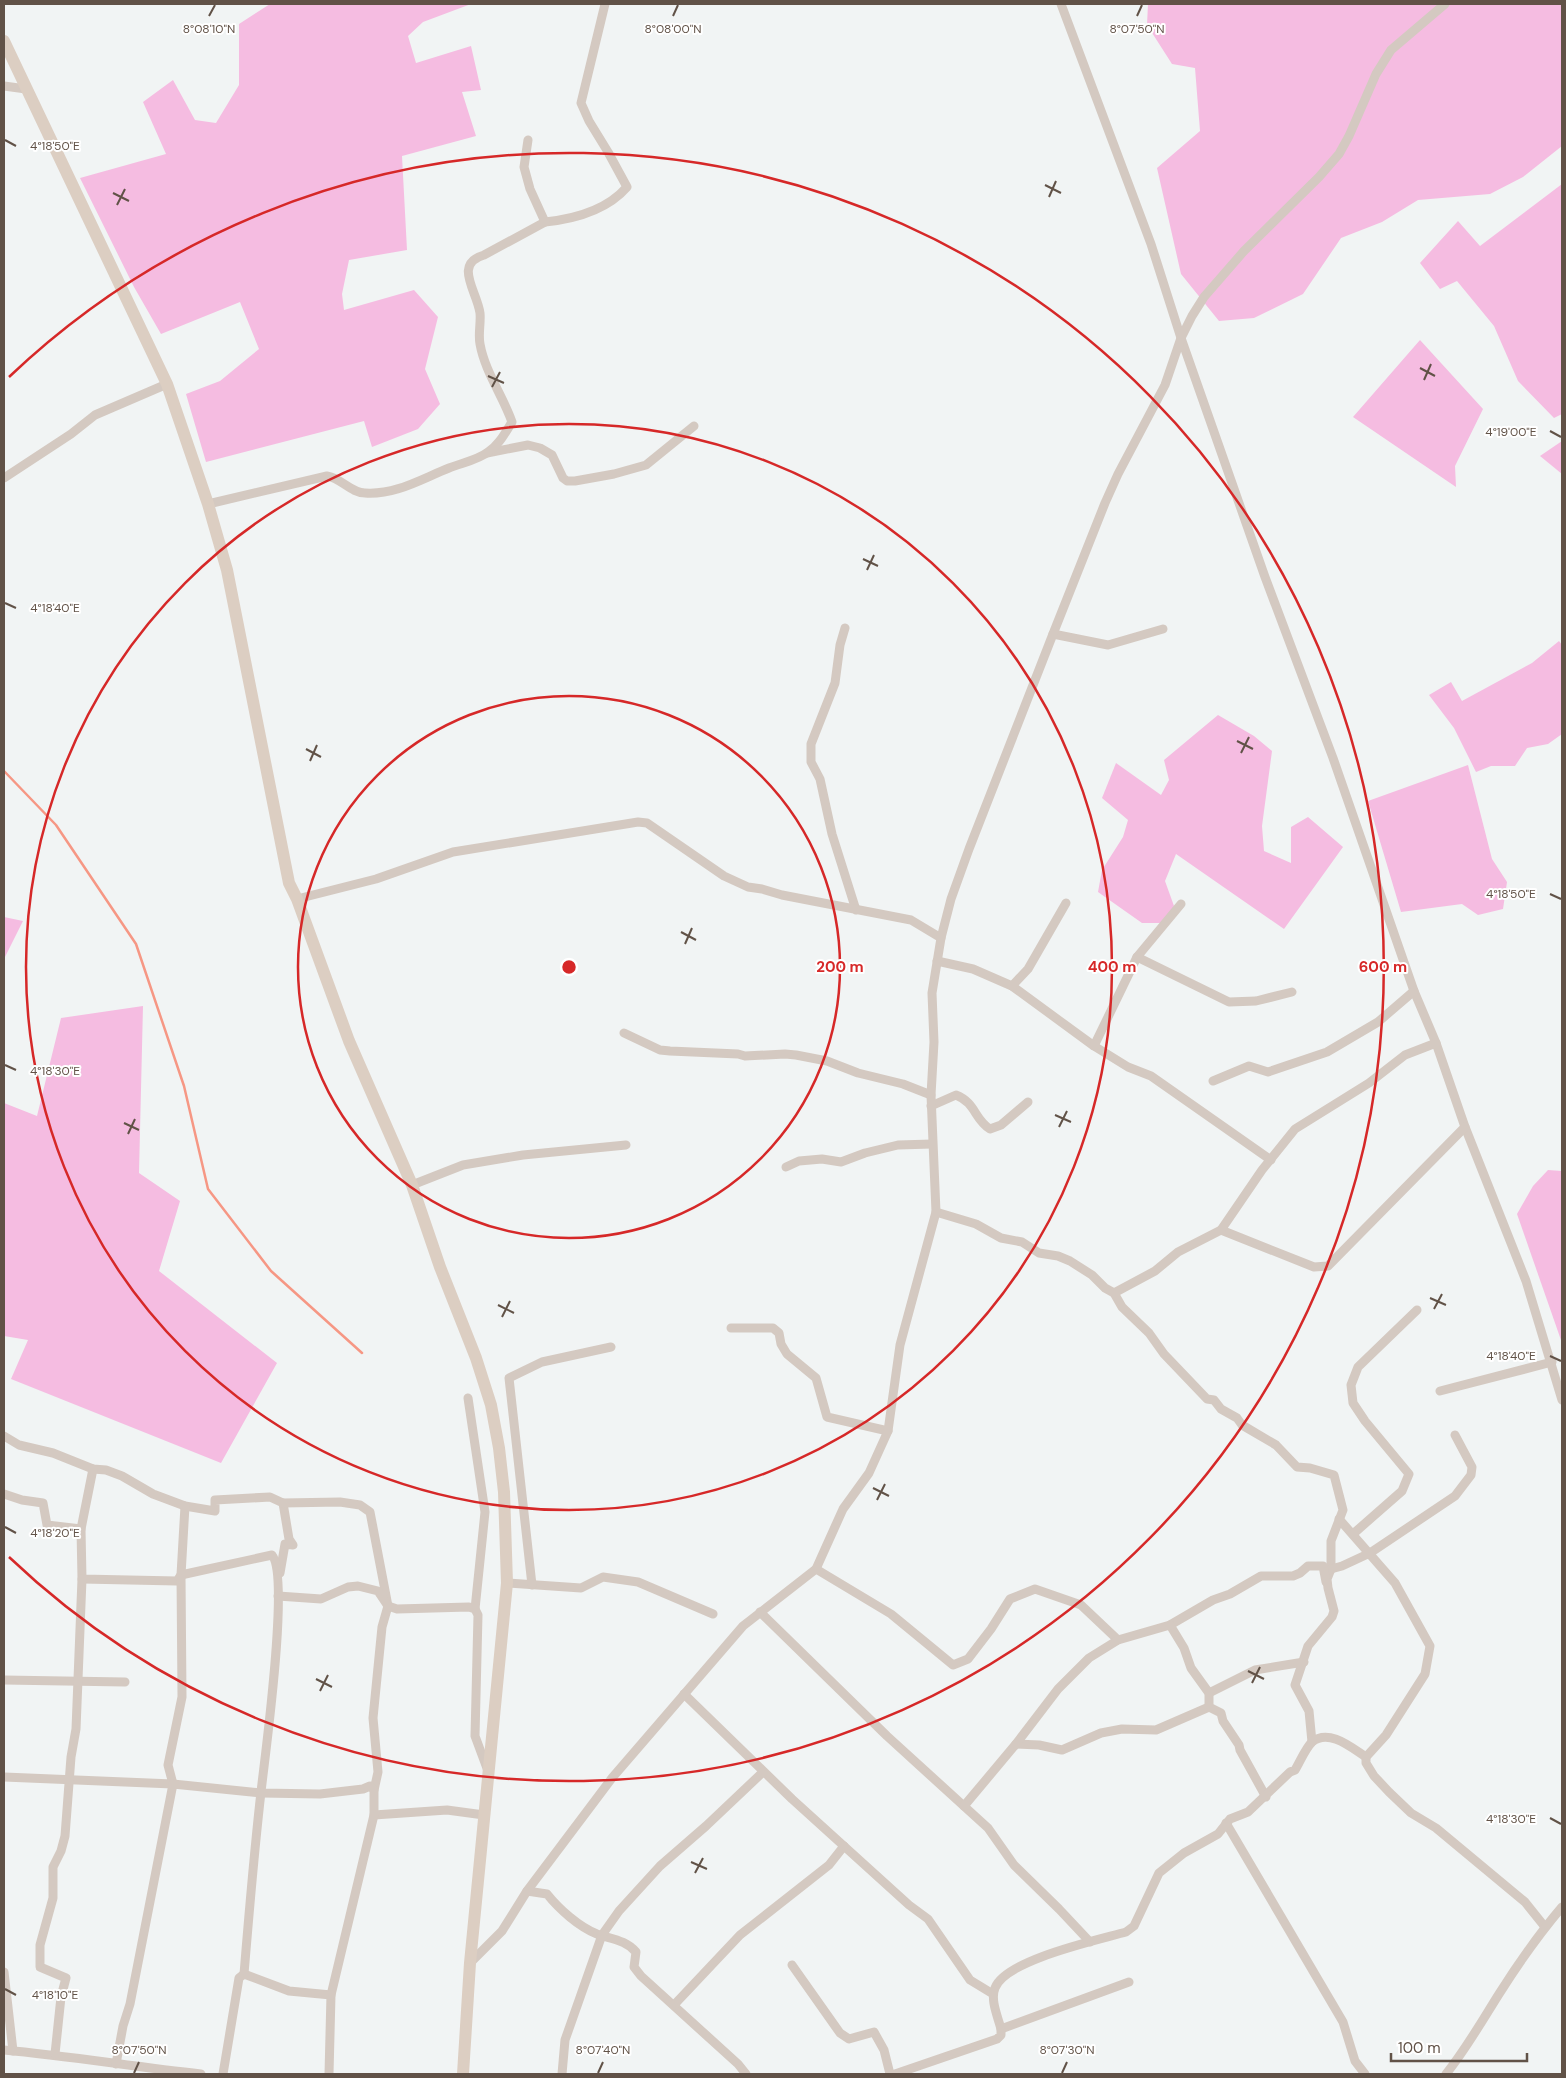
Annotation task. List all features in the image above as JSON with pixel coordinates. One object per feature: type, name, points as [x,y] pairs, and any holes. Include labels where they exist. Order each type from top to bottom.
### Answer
[{"type":"main road","points":[[4,41],[167,384],[208,504],[227,570],[289,883],[297,899],[349,1041],[412,1185],[491,1404],[504,1492],[507,1583],[470,1963],[463,2074]]},
{"type":"street","points":[[487,453],[499,442],[512,422],[506,405],[488,370],[479,343],[480,312],[468,271],[469,263],[474,258],[484,255],[545,222],[570,219],[613,201],[627,187],[589,121],[581,103],[605,4]]},
{"type":"street","points":[[1061,4],[1151,244],[1181,338],[1333,758],[1414,991],[1436,1043],[1465,1127],[1526,1281],[1562,1400]]},
{"type":"street","points":[[470,1963],[502,1931],[526,1891],[612,1778],[743,1626],[816,1569],[843,1509],[869,1473],[888,1431],[900,1345],[936,1212],[931,1106],[934,1042],[932,993],[941,938],[951,899],[969,848],[1105,503],[1164,385],[1181,338],[1192,316],[1204,297],[1244,251],[1319,177],[1339,154],[1349,136],[1376,74],[1391,50],[1445,4]]},
{"type":"street","points":[[4,86],[26,89]]},
{"type":"street","points":[[528,140],[524,167],[530,189],[545,222]]},
{"type":"street","points":[[4,478],[71,434],[95,415],[167,384]]},
{"type":"street","points":[[208,504],[327,476],[336,478],[363,494],[387,492],[419,482],[487,453],[528,445],[540,448],[552,455],[563,478],[567,481],[575,481],[614,474],[646,465],[694,426]]},
{"type":"street","points":[[845,628],[840,645],[836,683],[811,744],[811,762],[820,779],[832,834],[856,910]]},
{"type":"street","points":[[1053,634],[1108,645],[1163,630]]},
{"type":"street","points":[[297,899],[376,880],[453,852],[638,822],[647,823],[724,876],[748,888],[762,889],[782,895],[910,920],[941,938]]},
{"type":"street","points":[[1012,986],[1028,969],[1066,903]]},
{"type":"street","points":[[1094,1046],[1137,957],[1181,904]]},
{"type":"street","points":[[1137,957],[1229,1002],[1256,1002],[1292,992]]},
{"type":"street","points":[[937,961],[973,969],[1012,986],[1094,1046],[1128,1067],[1151,1076],[1271,1160]]},
{"type":"street","points":[[1213,1080],[1249,1066],[1268,1072],[1327,1052],[1378,1022],[1414,991]]},
{"type":"street","points":[[624,1033],[660,1050],[762,1056],[785,1054],[827,1061],[858,1073],[903,1084],[931,1095]]},
{"type":"street","points":[[1114,1293],[1156,1271],[1178,1252],[1221,1230],[1271,1160],[1296,1130],[1369,1084],[1405,1055],[1436,1043]]},
{"type":"street","points":[[931,1106],[956,1095],[965,1098],[974,1108],[981,1123],[990,1129],[1002,1125],[1028,1102]]},
{"type":"street","points":[[1221,1230],[1314,1268],[1328,1266],[1465,1127]]},
{"type":"street","points":[[786,1167],[800,1161],[822,1159],[841,1162],[865,1153],[898,1145],[932,1144]]},
{"type":"street","points":[[412,1185],[463,1165],[523,1155],[626,1145]]},
{"type":"street","points":[[936,1212],[976,1224],[1001,1238],[1022,1242],[1038,1253],[1058,1256],[1092,1275],[1105,1288],[1114,1293],[1122,1307],[1149,1333],[1164,1354],[1207,1399],[1214,1400],[1221,1409],[1237,1418],[1242,1425],[1276,1445],[1297,1467],[1310,1468],[1334,1475],[1343,1510],[1331,1540],[1332,1569],[1328,1579],[1328,1588]]},
{"type":"street","points":[[1354,1534],[1402,1491],[1409,1474],[1365,1421],[1353,1403],[1351,1385],[1358,1368],[1417,1310]]},
{"type":"street","points":[[731,1328],[773,1328],[780,1334],[781,1344],[787,1354],[816,1378],[827,1417],[888,1431]]},
{"type":"street","points":[[532,1585],[509,1378],[542,1362],[611,1347]]},
{"type":"street","points":[[1440,1391],[1552,1362]]},
{"type":"street","points":[[468,1398],[485,1512],[475,1609],[478,1615],[475,1736],[488,1771]]},
{"type":"street","points":[[1332,1569],[1370,1552],[1455,1496],[1466,1482],[1472,1467],[1455,1435]]},
{"type":"street","points":[[4,1436],[20,1445],[53,1453],[93,1469],[106,1470],[122,1476],[153,1494],[185,1506],[215,1511],[215,1500],[270,1497],[284,1503],[340,1502],[360,1504],[370,1512],[388,1606],[382,1627],[373,1718],[378,1772],[374,1790],[374,1815],[331,1995],[329,2074]]},
{"type":"street","points":[[55,2054],[61,1997],[66,1978],[40,1967],[40,1945],[53,1898],[52,1868],[61,1851],[65,1836],[71,1757],[76,1729],[82,1579],[81,1529],[93,1469]]},
{"type":"street","points":[[4,1494],[22,1500],[44,1502],[47,1525],[81,1529]]},
{"type":"street","points":[[278,1578],[285,1544],[293,1545],[289,1539],[284,1503]]},
{"type":"street","points":[[116,2064],[123,2026],[130,2004],[173,1784],[168,1765],[182,1697],[181,1575],[185,1506]]},
{"type":"street","points":[[1339,1519],[1370,1552],[1395,1584],[1430,1646],[1425,1674],[1386,1735],[1366,1757],[1366,1763],[1374,1776],[1389,1792],[1411,1812],[1436,1828],[1525,1902],[1546,1927]]},
{"type":"street","points":[[181,1575],[272,1555],[276,1559],[278,1578],[274,1692],[261,1793],[244,1974],[239,1978],[223,2074]]},
{"type":"street","points":[[895,2074],[997,2039],[1001,2035],[1001,2029],[993,1994],[995,1986],[1001,1979],[1028,1962],[1126,1932],[1134,1926],[1160,1873],[1184,1852],[1218,1834],[1230,1819],[1248,1812],[1266,1797],[1290,1772],[1295,1770],[1312,1742],[1309,1711],[1295,1685],[1308,1646],[1332,1617],[1334,1611],[1323,1566],[1308,1566],[1300,1573],[1292,1576],[1261,1576],[1230,1594],[1213,1600],[1170,1625],[1118,1640],[1089,1658],[1058,1688],[1016,1744],[964,1806]]},
{"type":"street","points":[[816,1569],[891,1614],[953,1665],[968,1659],[991,1629],[1010,1599],[1035,1589],[1081,1605],[1118,1640]]},
{"type":"street","points":[[82,1579],[178,1581],[181,1575]]},
{"type":"street","points":[[507,1583],[580,1588],[603,1576],[638,1582],[713,1614]]},
{"type":"street","points":[[278,1596],[321,1599],[348,1587],[358,1586],[378,1591],[388,1606],[397,1609],[469,1606],[475,1609]]},
{"type":"street","points":[[760,1612],[887,1736],[988,1828],[1014,1865],[1090,1942]]},
{"type":"street","points":[[1170,1625],[1184,1648],[1191,1668],[1209,1693],[1208,1707]]},
{"type":"street","points":[[1209,1693],[1255,1670],[1304,1662]]},
{"type":"street","points":[[4,1680],[125,1682]]},
{"type":"street","points":[[684,1694],[763,1772],[909,1905],[928,1919],[970,1980],[993,1994]]},
{"type":"street","points":[[1016,1744],[1039,1745],[1062,1750],[1101,1734],[1122,1730],[1156,1730],[1208,1707],[1221,1713],[1223,1721],[1239,1745],[1266,1797]]},
{"type":"street","points":[[1312,1742],[1325,1738],[1338,1739],[1366,1757]]},
{"type":"street","points":[[562,2074],[565,2040],[602,1935],[619,1911],[660,1866],[763,1772]]},
{"type":"street","points":[[4,1777],[70,1778],[173,1784],[261,1793],[320,1794],[370,1786],[374,1790]]},
{"type":"street","points":[[374,1815],[447,1810],[484,1815]]},
{"type":"street","points":[[1226,1823],[1343,2022],[1355,2061],[1365,2074]]},
{"type":"street","points":[[674,2005],[740,1935],[829,1865],[844,1846]]},
{"type":"street","points":[[526,1891],[547,1894],[559,1908],[595,1933],[630,1944],[636,1952],[634,1967],[638,1972],[738,2064],[746,2074]]},
{"type":"street","points":[[1446,2074],[1462,2055],[1500,1992],[1562,1907]]},
{"type":"street","points":[[792,1965],[840,2032],[849,2039],[874,2032],[884,2050],[890,2074]]},
{"type":"street","points":[[4,1972],[8,2050],[55,2054],[149,2071],[201,2074]]},
{"type":"street","points":[[244,1974],[289,1991],[331,1995]]},
{"type":"street","points":[[1001,2029],[1130,1982]]},
{"type":"shaded area","points":[[270,4],[471,4],[423,22],[408,36],[416,63],[471,46],[481,90],[462,92],[476,136],[402,156],[407,250],[349,260],[342,294],[344,310],[414,290],[438,317],[425,369],[440,404],[418,429],[372,447],[364,421],[206,462],[186,394],[220,381],[259,349],[240,302],[161,334],[134,287],[80,178],[166,154],[143,102],[173,80],[195,120],[216,123],[239,85],[239,24]]},
{"type":"shaded area","points":[[1148,4],[1562,4],[1562,146],[1523,177],[1490,194],[1418,200],[1382,222],[1341,238],[1303,294],[1254,318],[1219,321],[1181,274],[1157,168],[1200,131],[1195,68],[1172,64],[1147,25]]},
{"type":"shaded area","points":[[1562,184],[1562,414],[1554,418],[1518,381],[1494,326],[1457,281],[1440,289],[1420,263],[1458,221],[1480,246]]},
{"type":"shaded area","points":[[1420,340],[1483,409],[1455,466],[1456,487],[1353,417]]},
{"type":"shaded area","points":[[1562,441],[1562,474],[1540,456]]},
{"type":"shaded area","points":[[1559,641],[1562,645],[1562,734],[1548,744],[1527,748],[1515,766],[1491,766],[1476,772],[1454,728],[1429,695],[1451,682],[1462,701],[1532,663]]},
{"type":"shaded area","points":[[1218,715],[1254,736],[1272,751],[1262,826],[1264,851],[1291,863],[1291,827],[1308,817],[1343,847],[1284,929],[1176,854],[1165,881],[1174,906],[1166,923],[1142,923],[1098,892],[1102,870],[1123,837],[1128,820],[1102,798],[1116,763],[1161,795],[1169,780],[1164,760]]},
{"type":"shaded area","points":[[1468,765],[1492,859],[1507,882],[1503,909],[1478,915],[1462,904],[1401,912],[1368,801]]},
{"type":"shaded area","points":[[4,917],[23,921],[4,959]]},
{"type":"shaded area","points":[[143,1006],[139,1173],[180,1201],[159,1271],[277,1363],[221,1463],[11,1379],[28,1340],[4,1336],[4,1103],[37,1116],[61,1018]]},
{"type":"shaded area","points":[[1548,1170],[1562,1171],[1562,1343],[1517,1214],[1533,1186]]},
{"type":"waterway","points":[[4,771],[56,825],[136,944],[184,1086],[208,1189],[271,1271],[362,1353]]}]
